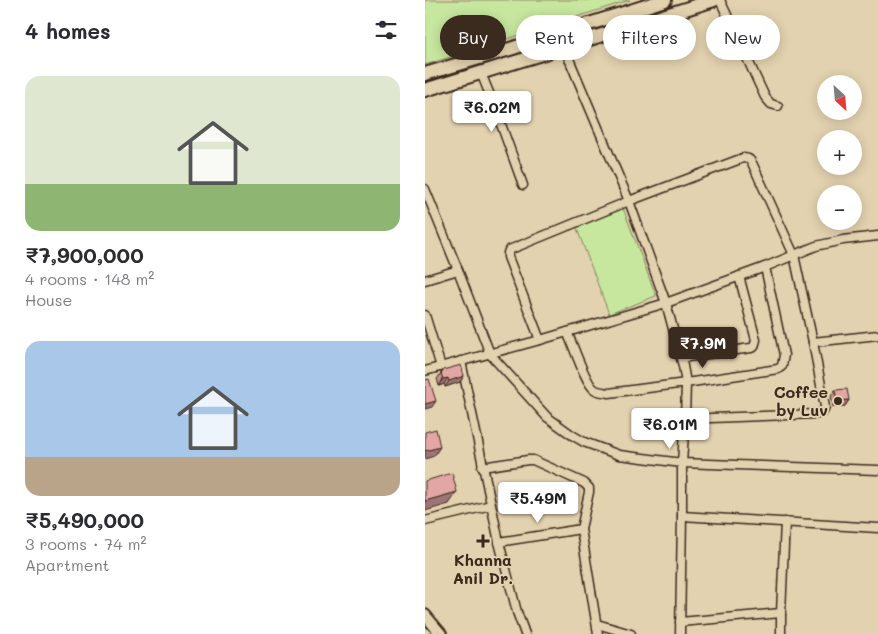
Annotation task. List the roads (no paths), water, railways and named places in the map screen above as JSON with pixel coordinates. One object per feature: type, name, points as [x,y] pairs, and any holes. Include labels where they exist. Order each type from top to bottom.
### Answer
[{"type":"main road","points":[[425,74],[665,0]]},
{"type":"main road","points":[[593,39],[714,0]]},
{"type":"main road","points":[[425,90],[524,60]]},
{"type":"street","points":[[720,0],[765,97],[771,104],[778,106]]},
{"type":"street","points":[[569,60],[629,202],[666,303],[681,358],[685,383],[685,419],[682,463],[680,634]]},
{"type":"street","points":[[481,73],[523,185]]},
{"type":"street","points":[[540,340],[508,257],[508,251],[743,158],[749,159],[794,255],[825,407],[822,413],[817,414],[685,419]]},
{"type":"street","points":[[425,189],[490,354],[547,417],[572,435],[619,455],[682,463],[878,470]]},
{"type":"street","points":[[425,371],[666,303],[829,243],[878,236]]},
{"type":"street","points":[[567,332],[588,382],[596,390],[609,393],[778,369],[782,366],[784,355],[765,267]]},
{"type":"street","points":[[425,280],[458,270]]},
{"type":"street","points":[[681,358],[754,346],[756,340],[739,276]]},
{"type":"street","points":[[425,315],[441,367]]},
{"type":"street","points":[[813,342],[878,335]]},
{"type":"street","points":[[461,362],[499,542],[517,612],[525,634]]},
{"type":"street","points":[[483,467],[533,460],[584,483],[589,488],[581,530],[598,634]]},
{"type":"street","points":[[425,521],[491,505]]},
{"type":"street","points":[[682,516],[878,528]]},
{"type":"street","points":[[781,634],[785,522]]},
{"type":"street","points":[[499,542],[581,530]]},
{"type":"street","points":[[680,622],[781,613]]},
{"type":"street","points":[[425,615],[441,634]]},
{"type":"street","points":[[597,624],[631,634]]},
{"type":"place","name":"Coffee by Luv","points":[[838,401]]},
{"type":"place","name":"Khanna Anil Dr.","points":[[483,541]]}]
